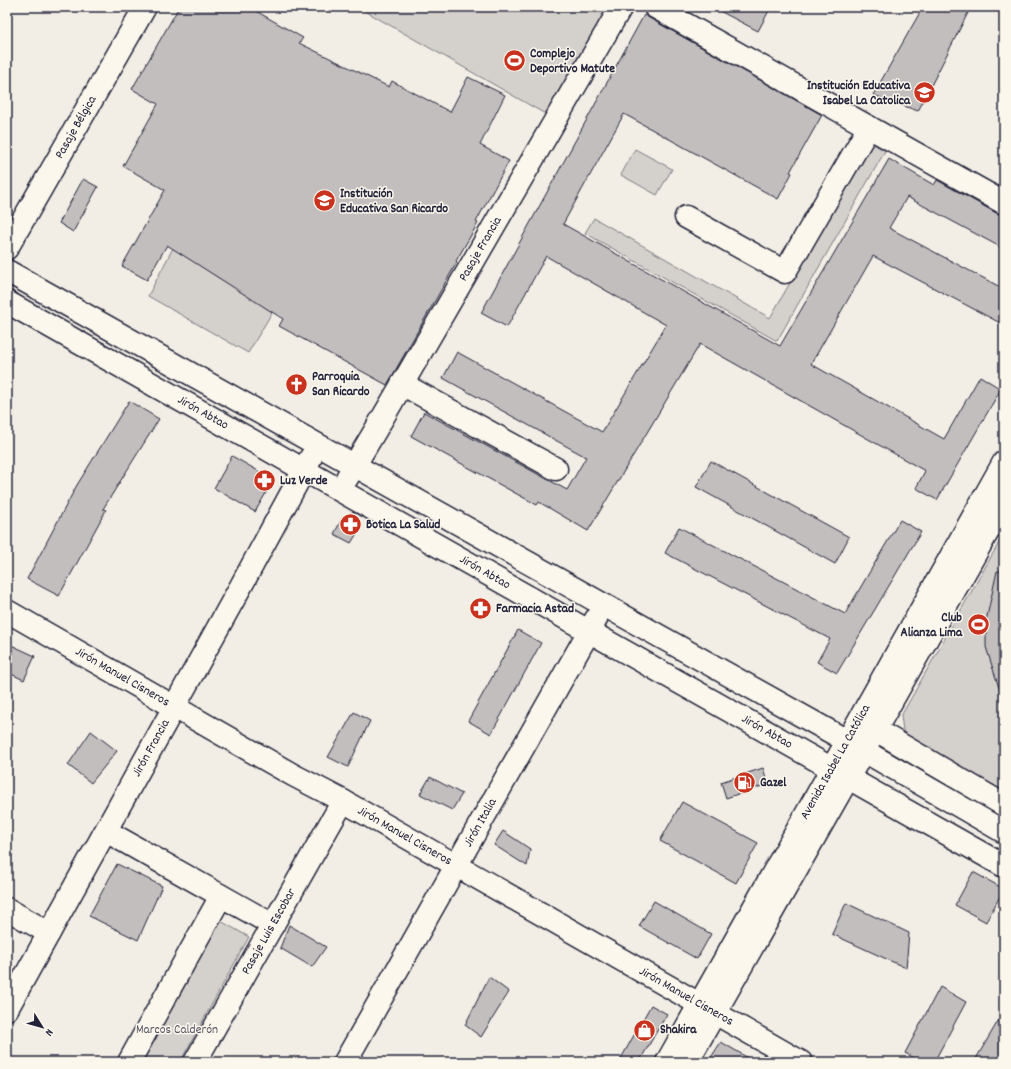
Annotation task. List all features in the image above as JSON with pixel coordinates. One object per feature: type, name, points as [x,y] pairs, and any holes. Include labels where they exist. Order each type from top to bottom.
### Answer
[{"type":"street","name":"Pasaje Bélgica","points":[[7,248],[145,7]]},
{"type":"street","name":"Pasaje Francia","points":[[339,490],[355,466],[621,7]]},
{"type":"street","points":[[655,7],[1004,203]]},
{"type":"street","points":[[686,217],[785,272],[869,128]]},
{"type":"street","name":"Jirón Abtao","points":[[7,271],[855,746],[1004,832]]},
{"type":"street","name":"Jirón Abtao","points":[[7,302],[1004,866]]},
{"type":"street","points":[[402,384],[556,469]]},
{"type":"street","name":"Jirón Francia","points":[[7,1009],[292,495],[318,445]]},
{"type":"street","name":"Avenida Isabel La Católica","points":[[687,1062],[708,1009],[855,746],[1004,462]]},
{"type":"street","name":"Avenida Isabel La Católica","points":[[855,746],[881,732],[1004,503]]},
{"type":"street","points":[[1004,524],[881,732],[1004,805]]},
{"type":"street","name":"Jirón Italia","points":[[345,1062],[604,605]]},
{"type":"street","name":"Jirón Manuel Cisneros","points":[[7,611],[293,775],[343,801],[802,1062]]},
{"type":"street","name":"Pasaje Luis Escobar","points":[[196,1062],[343,801]]},
{"type":"street","points":[[106,831],[273,925]]},
{"type":"street","points":[[129,1062],[221,896]]},
{"type":"street","points":[[7,909],[49,932]]},
{"type":"street","name":"Avenida Isabel La Católica","points":[[667,1062],[708,1009]]},
{"type":"green space","name":"Complejo Deportivo Matute","points":[[358,7],[609,7],[547,115]]},
{"type":"green space","points":[[870,142],[885,151],[777,341],[585,233],[594,218],[770,318]]},
{"type":"green space","points":[[635,149],[672,169],[657,195],[621,175]]},
{"type":"green space","points":[[173,248],[286,289],[248,353],[148,296]]},
{"type":"green space","name":"Club Alianza Lima","points":[[1004,534],[1004,791],[904,737],[901,716]]},
{"type":"green space","name":"Marcos Calderón","points":[[219,920],[249,937],[180,1062],[139,1062]]},
{"type":"building","name":"Institución Educativa San Ricardo","points":[[179,7],[249,7],[303,38],[299,43],[389,87],[392,81],[450,112],[468,77],[505,95],[480,145],[509,161],[476,222],[478,223],[456,261],[457,262],[387,385],[279,326],[283,319],[167,245],[147,280],[122,266],[165,190],[123,166],[158,104],[132,89]]},
{"type":"building","points":[[712,7],[771,7],[758,31]]},
{"type":"building","points":[[923,7],[971,7],[918,111],[873,95]]},
{"type":"building","points":[[644,15],[822,115],[790,172],[792,173],[778,199],[624,114],[563,224],[780,346],[889,159],[934,185],[937,180],[998,214],[1004,215],[1004,249],[907,197],[889,228],[1004,289],[1004,325],[873,256],[811,364],[944,439],[980,376],[1001,389],[937,500],[916,488],[925,471],[700,344],[588,531],[539,502],[537,505],[411,436],[424,412],[567,490],[586,457],[443,378],[457,352],[602,432],[666,325],[546,256],[507,327],[481,313]]},
{"type":"building","points":[[83,179],[98,187],[73,232],[59,223]]},
{"type":"building","points":[[129,401],[159,419],[103,509],[106,510],[59,596],[27,579],[77,485]]},
{"type":"building","points":[[232,456],[267,476],[270,486],[255,512],[214,488]]},
{"type":"building","points":[[711,461],[849,537],[835,564],[696,487]]},
{"type":"building","points":[[343,517],[361,527],[351,543],[334,534]]},
{"type":"building","points":[[900,520],[921,532],[837,673],[817,662],[830,639],[665,553],[679,527],[845,614]]},
{"type":"building","points":[[997,571],[1004,572],[1004,690],[1000,691],[986,647],[986,621]]},
{"type":"building","points":[[518,630],[541,643],[491,734],[468,721]]},
{"type":"building","points":[[7,643],[35,656],[24,680],[7,672]]},
{"type":"building","points":[[354,712],[370,721],[348,767],[328,757]]},
{"type":"building","points":[[91,731],[117,751],[91,783],[68,765]]},
{"type":"building","name":"Gazel","points":[[763,768],[768,784],[726,798],[721,782]]},
{"type":"building","points":[[430,777],[462,794],[452,810],[420,794]]},
{"type":"building","points":[[682,802],[758,843],[736,883],[660,841]]},
{"type":"building","points":[[503,831],[530,849],[527,866],[494,845]]},
{"type":"building","points":[[117,864],[162,886],[138,940],[89,916]]},
{"type":"building","points":[[973,872],[1004,889],[986,922],[955,905]]},
{"type":"building","points":[[654,901],[711,934],[697,959],[639,926]]},
{"type":"building","points":[[846,903],[909,933],[906,968],[832,934]]},
{"type":"building","points":[[289,925],[326,947],[312,967],[280,948]]},
{"type":"building","points":[[489,977],[509,992],[481,1037],[465,1025]]},
{"type":"building","points":[[940,987],[966,1002],[934,1062],[922,1062],[905,1053]]},
{"type":"building","points":[[651,1005],[667,1014],[639,1062],[619,1062]]},
{"type":"building","points":[[1004,1011],[1004,1062],[974,1062]]},
{"type":"building","points":[[721,1042],[755,1062],[708,1062]]},
{"type":"place","name":"Complejo Deportivo Matute","points":[[515,61]]},
{"type":"place","name":"Institución Educativa Isabel La Catolica","points":[[925,93]]},
{"type":"place","name":"Institución Educativa San Ricardo","points":[[324,201]]},
{"type":"place","name":"Parroquia San Ricardo","points":[[297,384]]},
{"type":"place","name":"Luz Verde","points":[[265,481]]},
{"type":"place","name":"Botica La Salud","points":[[350,525]]},
{"type":"place","name":"Farmacia Astad","points":[[481,609]]},
{"type":"place","name":"Club Alianza Lima","points":[[978,625]]},
{"type":"place","name":"Gazel","points":[[745,783]]},
{"type":"place","name":"Shakira","points":[[644,1030]]}]
